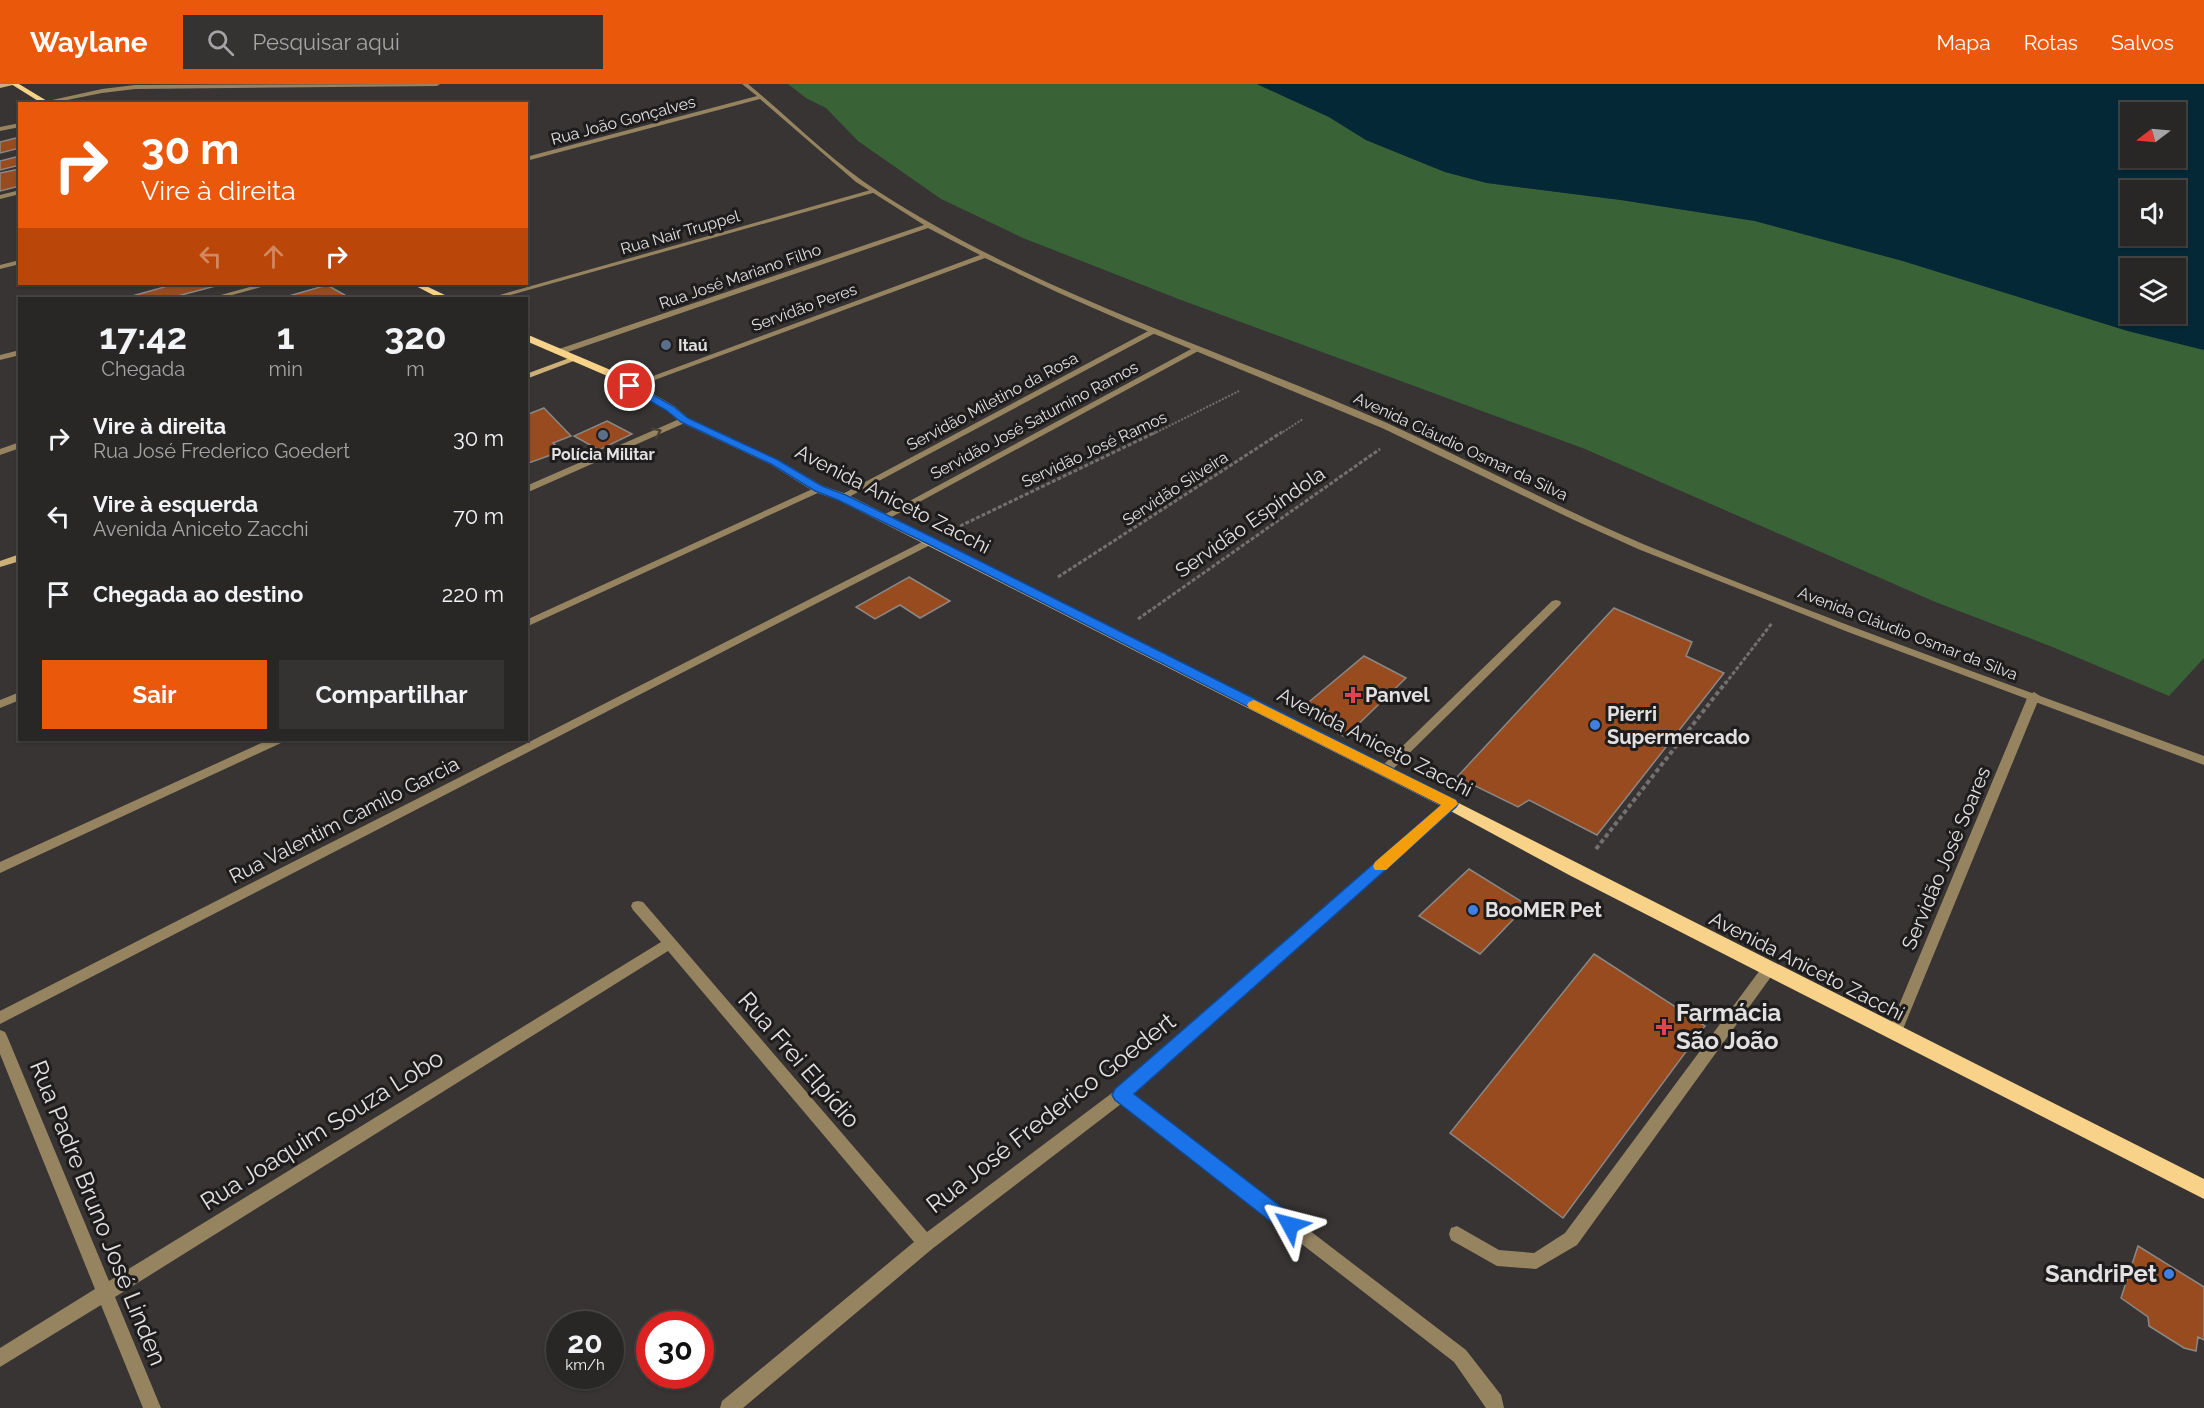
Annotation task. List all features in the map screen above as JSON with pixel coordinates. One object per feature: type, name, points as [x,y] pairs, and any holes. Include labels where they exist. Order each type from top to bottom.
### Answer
[{"type":"main road","points":[[14,84],[46,102]]},
{"type":"main road","points":[[418,285],[444,297]]},
{"type":"main road","name":"Avenida Aniceto Zacchi","points":[[528,338],[609,373],[670,408],[684,420],[774,462],[819,489],[842,497],[1451,804],[1768,970],[2204,1189]]},
{"type":"street","points":[[0,86],[14,84]]},
{"type":"street","points":[[52,102],[102,91],[135,87],[437,84]]},
{"type":"street","name":"Avenida Cláudio Osmar da Silva","points":[[745,84],[792,122],[834,162],[874,191],[930,225],[1070,297],[1329,402],[1638,545],[2204,761]]},
{"type":"street","name":"Rua João Gonçalves","points":[[528,158],[761,97]]},
{"type":"street","points":[[0,129],[18,124]]},
{"type":"street","name":"Rua Nair Truppel","points":[[497,297],[874,191]]},
{"type":"street","points":[[0,197],[18,192]]},
{"type":"street","name":"Rua José Mariano Filho","points":[[559,352],[930,225]]},
{"type":"street","name":"Servidão Peres","points":[[630,386],[987,255]]},
{"type":"street","points":[[0,267],[18,262]]},
{"type":"street","points":[[218,297],[264,285]]},
{"type":"street","name":"Servidão Miletino da Rosa","points":[[842,497],[1155,331]]},
{"type":"street","name":"Servidão José Saturnino Ramos","points":[[883,519],[1198,349]]},
{"type":"street","points":[[0,358],[18,353]]},
{"type":"street","points":[[528,376],[575,359]]},
{"type":"street","points":[[528,489],[684,420]]},
{"type":"street","points":[[0,452],[18,447]]},
{"type":"street","points":[[528,623],[819,489]]},
{"type":"street","name":"Rua Valentim Camilo Garcia","points":[[0,1018],[930,541]]},
{"type":"street","points":[[0,564],[18,558]]},
{"type":"street","points":[[1384,771],[1556,603]]},
{"type":"street","name":"Servidão José Soares","points":[[1894,1034],[2034,696]]},
{"type":"street","points":[[0,704],[18,697]]},
{"type":"street","points":[[0,868],[275,741]]},
{"type":"street","name":"Rua José Frederico Goedert","points":[[729,1408],[926,1243],[1121,1095],[1451,804]]},
{"type":"street","name":"Rua Frei Elpídio","points":[[638,906],[926,1243]]},
{"type":"street","name":"Rua Joaquim Souza Lobo","points":[[0,1358],[669,944]]},
{"type":"street","points":[[1457,1234],[1497,1258],[1536,1261],[1571,1239],[1768,970]]},
{"type":"street","name":"Rua Padre Bruno José Linden","points":[[0,1036],[153,1408]]},
{"type":"street","points":[[1121,1095],[1460,1356],[1494,1402],[1495,1408]]},
{"type":"path","name":"Servidão José Ramos","points":[[930,541],[1075,470],[1153,435],[1266,377]]},
{"type":"path","name":"Servidão Silveira","points":[[1033,593],[1329,402]]},
{"type":"path","name":"Servidão Espíndola","points":[[1115,635],[1401,434]]},
{"type":"path","points":[[1577,872],[1788,604]]},
{"type":"green space","points":[[788,84],[1257,84],[1329,117],[1366,140],[1445,172],[1487,183],[1621,200],[1755,221],[1903,261],[2128,331],[2204,350],[2204,658],[2169,696],[2050,646],[1933,601],[1585,449],[1181,300],[1023,238],[941,199],[858,141],[826,108],[806,98]]},
{"type":"water","points":[[1257,84],[2204,84],[2204,350],[2128,331],[1903,261],[1755,221],[1621,200],[1487,183],[1445,172],[1366,140],[1329,117]]},
{"type":"building","points":[[18,138],[18,148],[0,153],[0,142]]},
{"type":"building","points":[[18,156],[18,166],[0,170],[0,161]]},
{"type":"building","points":[[18,169],[18,186],[0,191],[0,173]]},
{"type":"building","points":[[171,285],[219,285],[174,297],[129,297]]},
{"type":"building","points":[[327,285],[348,297],[285,297]]},
{"type":"building","points":[[544,408],[571,436],[553,443],[562,451],[528,463],[528,414]]},
{"type":"building","name":"Polícia Militar","points":[[607,421],[632,434],[599,450],[574,436]]},
{"type":"building","points":[[909,577],[950,601],[920,618],[900,605],[875,619],[856,607]]},
{"type":"building","name":"Pierri Supermercado","points":[[1614,608],[1692,642],[1686,656],[1724,673],[1597,835],[1529,800],[1518,807],[1457,777]]},
{"type":"building","name":"Panvel","points":[[1364,656],[1406,678],[1345,737],[1298,711]]},
{"type":"building","name":"BooMER Pet","points":[[1469,869],[1527,905],[1480,954],[1419,916]]},
{"type":"building","points":[[1594,954],[1705,1026],[1563,1218],[1450,1133]]},
{"type":"building","points":[[2138,1246],[2204,1287],[2204,1340],[2198,1337],[2196,1351],[2184,1348],[2149,1326],[2148,1317],[2121,1298]]},
{"type":"slow traffic","points":[[1254,705],[1451,804],[1381,866]]},
{"type":"place","name":"Itaú","points":[[666,345]]},
{"type":"place","name":"Polícia Militar","points":[[603,435]]},
{"type":"place","name":"Panvel","points":[[1353,695]]},
{"type":"place","name":"Pierri Supermercado","points":[[1595,725]]},
{"type":"place","name":"BooMER Pet","points":[[1473,910]]},
{"type":"place","name":"Farmácia São João","points":[[1664,1027]]},
{"type":"place","name":"SandriPet","points":[[2169,1274]]},
{"type":"route","points":[[630,386],[670,408],[684,420],[774,462],[819,489],[842,497],[1451,804],[1121,1095],[1290,1225]]}]
